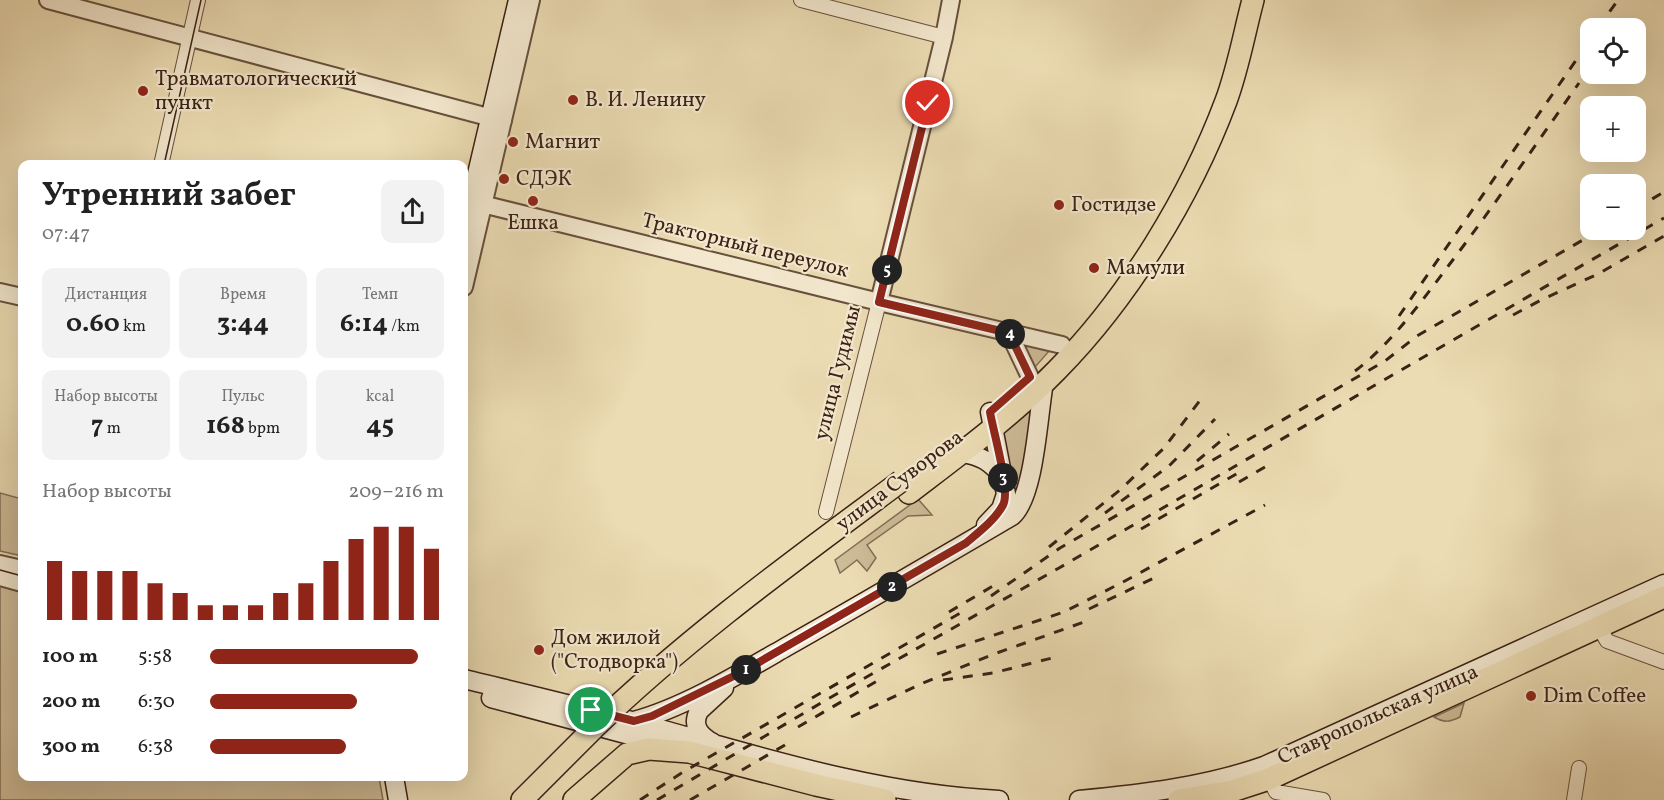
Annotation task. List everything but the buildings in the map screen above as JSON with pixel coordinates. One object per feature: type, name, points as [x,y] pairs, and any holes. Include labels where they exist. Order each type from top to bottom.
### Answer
[{"type":"main road","points":[[468,221],[477,203],[497,119],[518,0]]},
{"type":"main road","name":"улица Суворова","points":[[1067,349],[1131,257],[1201,130],[1224,62],[1238,0]]},
{"type":"main road","name":"улица Суворова","points":[[542,800],[616,724],[690,658],[991,420],[1037,380],[1130,282],[1181,198],[1206,148],[1227,99],[1252,0]]},
{"type":"main road","points":[[634,721],[657,714],[742,672],[966,543],[1001,509],[1015,499],[1031,473],[1037,380]]},
{"type":"main road","points":[[991,420],[1006,489],[1015,499]]},
{"type":"main road","name":"улица Суворова","points":[[522,800],[611,710],[685,645],[751,593],[905,487],[961,453],[991,420]]},
{"type":"main road","points":[[961,453],[984,458],[1003,478]]},
{"type":"main road","name":"Ставропольская улица","points":[[1596,622],[1664,584]]},
{"type":"main road","name":"Ставропольская улица","points":[[1179,800],[1232,791],[1266,773],[1596,622],[1664,597]]},
{"type":"main road","points":[[723,747],[699,734],[696,716],[742,672]]},
{"type":"main road","points":[[468,680],[634,721],[769,761],[863,782],[933,794],[999,800]]},
{"type":"main road","points":[[468,692],[816,785],[885,800]]},
{"type":"main road","points":[[574,800],[627,753],[649,749],[689,752]]},
{"type":"main road","name":"Ставропольская улица","points":[[1079,800],[1266,773]]},
{"type":"main road","points":[[395,781],[398,800]]},
{"type":"main road","points":[[405,781],[407,800]]},
{"type":"street","points":[[48,0],[497,119],[531,0]]},
{"type":"street","points":[[162,160],[198,0]]},
{"type":"street","points":[[801,0],[944,37]]},
{"type":"street","name":"улица Гудимы","points":[[826,512],[944,37],[951,0]]},
{"type":"street","points":[[468,261],[477,203]]},
{"type":"street","name":"Тракторный переулок","points":[[477,203],[1067,349]]},
{"type":"street","points":[[0,292],[18,296]]},
{"type":"street","points":[[1009,333],[1037,380]]},
{"type":"street","points":[[0,564],[18,568]]},
{"type":"street","points":[[0,578],[18,582]]},
{"type":"street","points":[[1596,622],[1607,641],[1664,662]]},
{"type":"street","points":[[1574,800],[1578,768]]},
{"type":"street","points":[[1266,773],[1276,792],[1323,800]]},
{"type":"shaded area","points":[[1022,342],[1050,350],[1035,367]]},
{"type":"shaded area","points":[[1032,409],[1026,460],[1019,493],[1012,482],[1002,435]]},
{"type":"shaded area","points":[[0,493],[18,498],[18,555],[0,551]]},
{"type":"shaded area","points":[[918,499],[932,515],[908,516],[867,545],[876,558],[867,571],[857,560],[840,573],[835,560]]},
{"type":"shaded area","points":[[0,586],[18,591],[18,781],[380,781],[383,800],[0,800]]},
{"type":"shaded area","points":[[1464,703],[1460,717],[1456,719],[1444,721],[1434,717]]},
{"type":"tram line","points":[[165,160],[201,0]]},
{"type":"tram line","points":[[0,570],[18,575]]},
{"type":"railway","points":[[1605,18],[1618,0]]},
{"type":"railway","points":[[1399,316],[1580,54]]},
{"type":"railway","points":[[1355,371],[1381,348],[1416,308],[1482,220],[1579,83]]},
{"type":"railway","points":[[1646,203],[1664,192]]},
{"type":"railway","points":[[657,800],[826,700],[1664,218]]},
{"type":"railway","points":[[1513,315],[1598,274],[1664,236]]},
{"type":"railway","points":[[991,596],[1060,548],[1385,361],[1417,336],[1583,240]]},
{"type":"railway","points":[[1049,547],[1120,490],[1164,448],[1204,395]]},
{"type":"railway","points":[[1105,513],[1169,466],[1215,419]]},
{"type":"railway","points":[[1197,461],[1229,434]]},
{"type":"railway","points":[[1239,482],[1270,464]]},
{"type":"railway","points":[[1141,529],[1245,469]]},
{"type":"railway","points":[[937,654],[1064,612],[1265,505]]},
{"type":"railway","points":[[1089,609],[1154,578]]},
{"type":"railway","points":[[949,612],[998,583]]},
{"type":"railway","points":[[640,800],[683,772],[962,612]]},
{"type":"railway","points":[[851,717],[923,683],[994,654],[1087,621]]},
{"type":"railway","points":[[943,680],[993,673],[1060,656]]},
{"type":"railway","points":[[798,727],[884,677]]},
{"type":"railway","points":[[690,800],[785,745]]},
{"type":"place","name":"Травматологический пункт","points":[[143,91]]},
{"type":"place","name":"В. И. Ленину","points":[[573,100]]},
{"type":"place","name":"Магнит","points":[[513,142]]},
{"type":"place","name":"СДЭК","points":[[504,179]]},
{"type":"place","name":"Ешка","points":[[533,201]]},
{"type":"place","name":"Гостидзе","points":[[1059,205]]},
{"type":"place","name":"Мамули","points":[[1094,268]]},
{"type":"place","name":"Дом жилой (\"Стодворка\")","points":[[539,650]]},
{"type":"place","name":"Dim Coffee","points":[[1531,696]]},
{"type":"route","points":[[591,710],[634,721],[652,716],[742,672],[966,543],[1005,504],[1006,489],[990,412],[1030,377],[1009,333],[879,302],[928,103]]}]
